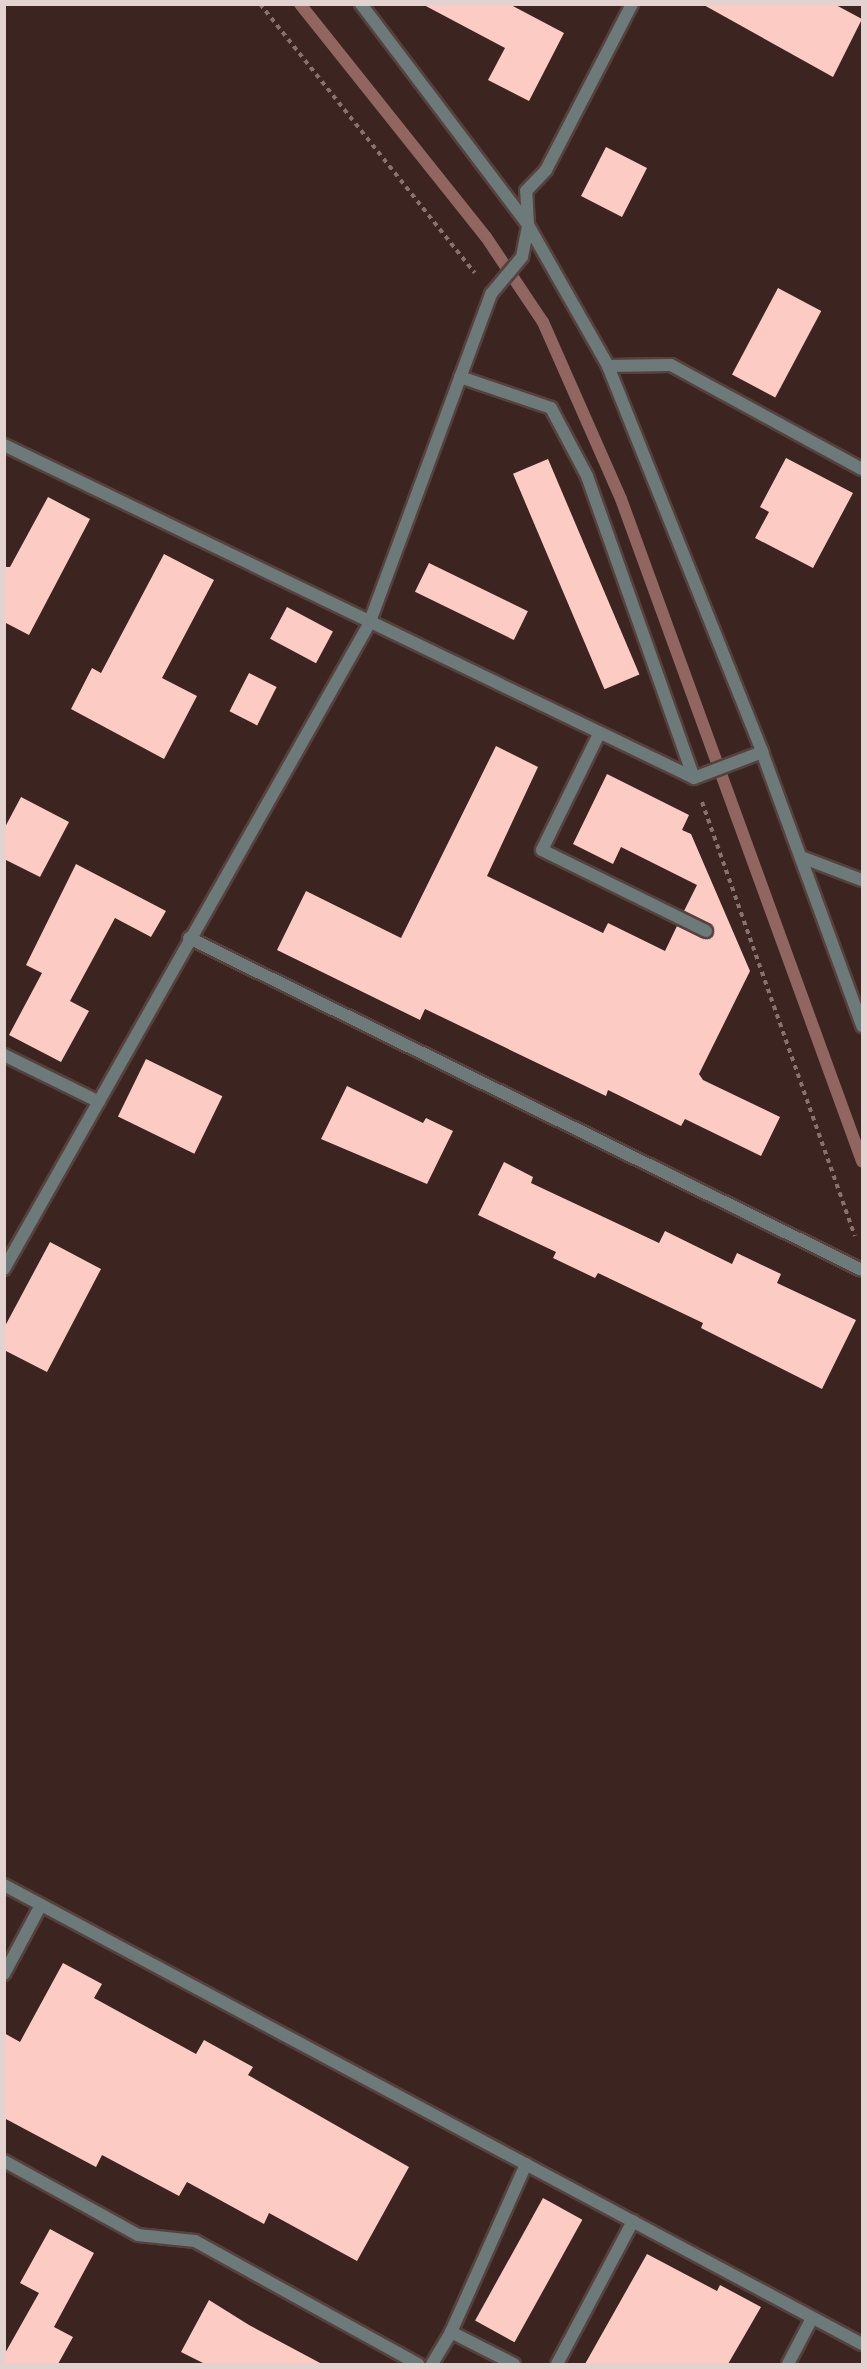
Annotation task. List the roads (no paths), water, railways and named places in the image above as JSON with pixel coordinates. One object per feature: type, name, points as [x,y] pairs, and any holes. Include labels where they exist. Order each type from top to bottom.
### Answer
[{"type":"street","points":[[360,4],[528,225],[608,366],[762,752],[862,1026]]},
{"type":"street","points":[[4,1269],[189,938],[369,624],[491,294],[522,257],[528,225],[526,191],[546,170],[632,4]]},
{"type":"street","points":[[608,366],[671,365],[862,469]]},
{"type":"street","points":[[460,378],[550,408],[587,476],[694,778]]},
{"type":"street","points":[[4,445],[369,624],[694,778],[762,752]]},
{"type":"street","points":[[599,734],[542,850],[706,931]]},
{"type":"street","points":[[801,857],[862,880]]},
{"type":"street","points":[[189,938],[862,1270]]},
{"type":"street","points":[[4,1054],[99,1102]]},
{"type":"street","points":[[4,1886],[862,2344]]},
{"type":"street","points":[[4,1974],[41,1905]]},
{"type":"street","points":[[4,2161],[138,2235],[195,2241],[418,2364]]},
{"type":"street","points":[[432,2364],[451,2332],[526,2164]]},
{"type":"street","points":[[557,2364],[633,2221]]},
{"type":"street","points":[[788,2364],[812,2318]]},
{"type":"street","points":[[451,2332],[514,2364]]},
{"type":"waterway","points":[[300,4],[486,237],[543,322],[621,499],[862,1161]]}]
